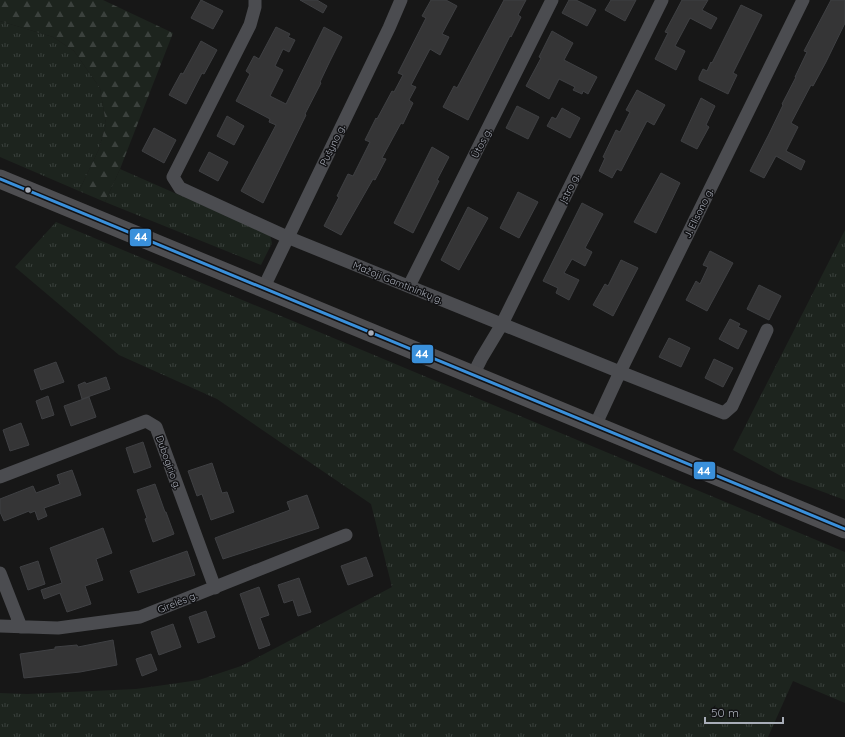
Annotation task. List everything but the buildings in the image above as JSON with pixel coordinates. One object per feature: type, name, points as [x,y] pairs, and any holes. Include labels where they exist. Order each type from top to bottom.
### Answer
[{"type":"highway","points":[[0,180],[845,529]]},
{"type":"street","name":"Mažoji Gamtininkų g.","points":[[254,0],[255,6],[250,25],[173,178],[180,188],[287,237],[724,413],[732,406],[767,330]]},
{"type":"street","name":"Pušyno g.","points":[[263,289],[389,28],[401,0]]},
{"type":"street","name":"Ūtos g.","points":[[409,286],[552,0]]},
{"type":"street","name":"Įstro g.","points":[[473,375],[502,324],[662,0]]},
{"type":"street","name":"J. Elisono g.","points":[[595,426],[620,372],[803,0]]},
{"type":"street","name":"Dubogirio g.","points":[[0,477],[146,420],[156,427],[215,588]]},
{"type":"street","name":"Girelės g.","points":[[0,626],[58,628],[140,617],[346,535]]},
{"type":"street","points":[[0,573],[21,627]]},
{"type":"green space","points":[[0,0],[103,0],[173,33],[120,169],[105,202],[79,191],[99,149],[106,124],[100,88],[74,51],[53,37],[0,21]]},
{"type":"green space","points":[[0,21],[53,37],[74,51],[100,88],[106,124],[99,149],[79,191],[0,157]]},
{"type":"green space","points":[[120,169],[270,235],[272,243],[261,265],[105,202]]},
{"type":"green space","points":[[56,222],[845,552],[845,703],[793,681],[768,737],[0,737],[0,693],[27,694],[136,689],[199,680],[241,666],[392,587],[371,504],[217,399],[119,355],[15,267]]},
{"type":"green space","points":[[845,230],[845,500],[783,477],[733,450]]},
{"type":"transit line","name":"44","points":[[0,179],[845,529]]}]
